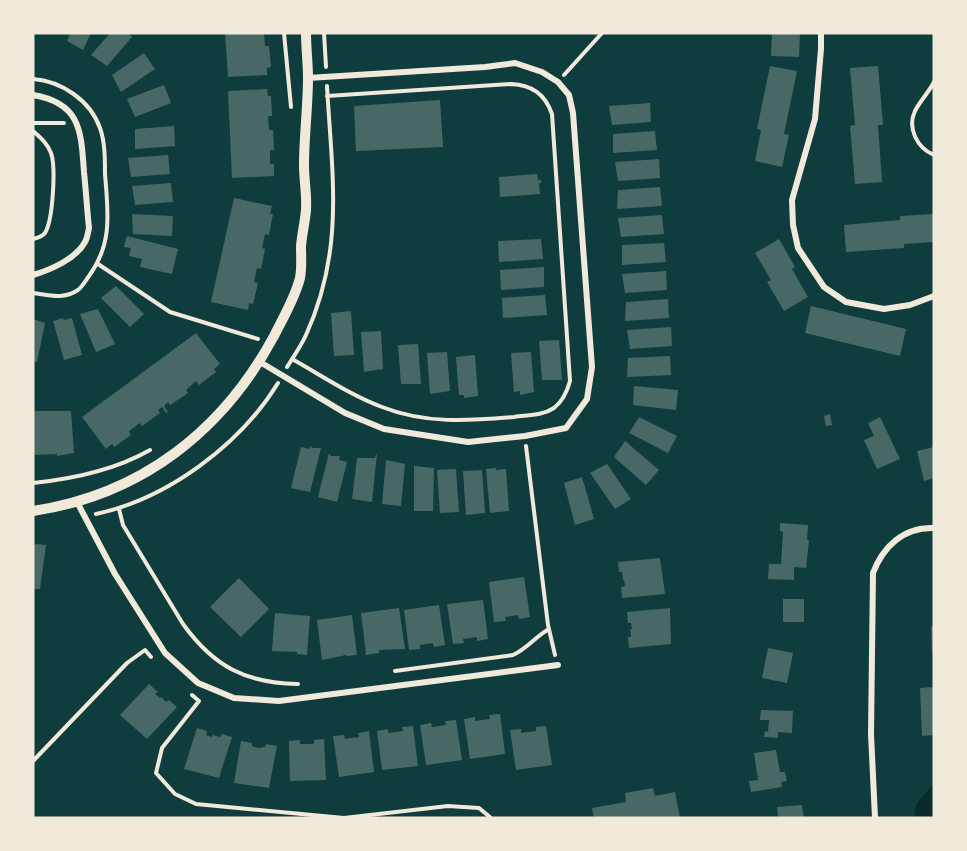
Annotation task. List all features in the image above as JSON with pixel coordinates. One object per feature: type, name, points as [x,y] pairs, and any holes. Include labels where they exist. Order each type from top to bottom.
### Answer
[{"type":"street","points":[[33,511],[58,507],[103,493],[138,477],[170,458],[227,407],[260,362],[286,313],[300,278],[306,210],[304,166],[313,78],[306,33]]},
{"type":"street","points":[[821,33],[822,49],[815,119],[792,200],[793,225],[798,248],[824,287],[846,302],[884,309],[910,305],[934,296]]},
{"type":"street","points":[[260,362],[345,413],[384,429],[468,442],[525,436],[566,428],[587,399],[592,367],[573,113],[569,95],[558,82],[542,72],[515,63],[313,78]]},
{"type":"street","points":[[33,95],[45,97],[73,115],[81,133],[89,228],[85,243],[55,269],[33,274]]},
{"type":"street","points":[[77,502],[115,574],[165,653],[198,683],[234,698],[279,701],[558,665]]},
{"type":"street","points":[[875,818],[871,734],[873,573],[883,552],[900,537],[914,530],[934,528]]},
{"type":"path","points":[[284,33],[291,111]]},
{"type":"path","points":[[558,82],[602,33]]},
{"type":"path","points":[[934,82],[915,110],[911,124],[916,140],[934,155]]},
{"type":"path","points":[[292,358],[362,398],[382,407],[421,418],[468,421],[534,415],[544,413],[561,401],[570,381],[568,347],[552,114],[542,96],[528,86],[512,84],[327,96],[334,189],[333,227],[321,293],[306,336],[292,358],[267,400],[234,438],[199,468],[119,509],[123,525],[183,624],[211,657],[236,673],[261,681],[300,684]]},
{"type":"path","points":[[33,123],[76,123]]},
{"type":"path","points":[[33,131],[47,144],[54,164],[54,182],[45,234],[33,239]]},
{"type":"path","points":[[33,293],[57,298],[79,290],[98,264],[170,312],[261,340],[255,348]]},
{"type":"path","points":[[525,436],[549,629],[558,665]]},
{"type":"path","points":[[33,483],[60,480],[131,460],[152,448]]},
{"type":"path","points":[[392,672],[513,655],[522,651],[538,634],[549,629]]},
{"type":"path","points":[[33,761],[127,663],[145,650],[153,658]]},
{"type":"path","points":[[184,689],[199,701],[162,748],[156,773],[174,794],[196,804],[344,818],[448,806],[479,808],[491,818]]},
{"type":"water","points":[[934,784],[934,818],[914,818],[916,804]]},
{"type":"building","points":[[70,33],[91,33],[83,50],[67,41]]},
{"type":"building","points":[[110,33],[128,33],[132,37],[107,66],[91,55]]},
{"type":"building","points":[[225,33],[264,33],[265,46],[269,46],[271,67],[267,68],[267,75],[228,77]]},
{"type":"building","points":[[772,33],[800,33],[799,57],[771,56]]},
{"type":"building","points":[[144,53],[155,69],[121,92],[112,75]]},
{"type":"building","points":[[770,66],[797,71],[784,134],[789,135],[782,167],[755,161],[761,130],[757,129]]},
{"type":"building","points":[[878,66],[883,125],[878,125],[882,182],[855,184],[850,126],[855,125],[850,68]]},
{"type":"building","points":[[164,85],[171,103],[135,117],[127,99]]},
{"type":"building","points":[[267,89],[268,96],[271,96],[272,116],[268,116],[269,130],[273,130],[274,150],[270,150],[270,164],[274,164],[274,176],[232,178],[228,91]]},
{"type":"building","points":[[440,100],[443,147],[356,151],[354,106]]},
{"type":"building","points":[[650,103],[651,122],[612,125],[609,106]]},
{"type":"building","points":[[174,126],[175,146],[135,149],[135,129]]},
{"type":"building","points":[[655,131],[657,150],[613,153],[613,134]]},
{"type":"building","points":[[168,155],[170,174],[131,177],[128,158]]},
{"type":"building","points":[[659,159],[660,178],[618,181],[615,162]]},
{"type":"building","points":[[537,174],[538,180],[541,180],[540,194],[500,197],[499,177]]},
{"type":"building","points":[[171,183],[173,202],[135,205],[132,186]]},
{"type":"building","points":[[660,187],[662,206],[617,209],[618,190]]},
{"type":"building","points":[[234,198],[272,206],[270,214],[273,214],[269,235],[265,234],[261,269],[257,268],[254,282],[258,283],[253,304],[249,303],[248,310],[211,302]]},
{"type":"building","points":[[132,214],[173,216],[172,236],[133,234]]},
{"type":"building","points":[[934,214],[934,242],[904,244],[904,248],[846,252],[844,225],[900,220],[900,216]]},
{"type":"building","points":[[662,215],[664,234],[621,237],[618,218]]},
{"type":"building","points":[[127,236],[178,249],[172,274],[140,267],[142,259],[129,256],[131,248],[124,247]]},
{"type":"building","points":[[541,239],[543,259],[499,262],[498,241]]},
{"type":"building","points":[[779,239],[808,297],[784,311],[767,282],[771,280],[755,253]]},
{"type":"building","points":[[664,243],[666,262],[622,265],[622,245]]},
{"type":"building","points":[[544,267],[544,287],[501,290],[500,270]]},
{"type":"building","points":[[666,271],[667,290],[625,293],[622,274]]},
{"type":"building","points":[[116,286],[144,314],[130,327],[101,298]]},
{"type":"building","points":[[545,295],[547,315],[503,318],[502,298]]},
{"type":"building","points":[[668,299],[669,318],[625,321],[626,302]]},
{"type":"building","points":[[811,306],[906,329],[900,356],[805,333]]},
{"type":"building","points":[[98,309],[115,344],[96,352],[80,314]]},
{"type":"building","points":[[351,311],[354,355],[334,356],[331,313]]},
{"type":"building","points":[[63,318],[64,320],[72,318],[82,355],[64,360],[53,321]]},
{"type":"building","points":[[33,319],[45,323],[37,362],[33,361]]},
{"type":"building","points":[[671,327],[672,346],[630,349],[627,330]]},
{"type":"building","points":[[381,331],[383,369],[364,372],[361,332]]},
{"type":"building","points":[[196,333],[220,364],[214,369],[216,372],[199,385],[196,381],[186,390],[188,393],[170,405],[168,402],[164,406],[168,412],[166,413],[162,407],[158,410],[160,413],[142,426],[140,423],[129,431],[131,435],[114,447],[112,444],[106,449],[82,417]]},
{"type":"building","points":[[559,340],[562,380],[542,380],[539,341]]},
{"type":"building","points":[[418,344],[421,384],[401,384],[398,345]]},
{"type":"building","points":[[447,352],[450,391],[430,394],[427,353]]},
{"type":"building","points":[[531,352],[534,392],[520,395],[520,391],[514,392],[511,353]]},
{"type":"building","points":[[475,355],[478,396],[464,398],[464,395],[459,395],[456,357]]},
{"type":"building","points":[[670,356],[671,375],[627,377],[628,358]]},
{"type":"building","points":[[634,386],[678,390],[676,410],[633,405]]},
{"type":"building","points":[[33,411],[71,411],[74,453],[57,456],[57,454],[33,455]]},
{"type":"building","points":[[830,414],[832,425],[826,426],[824,416]]},
{"type":"building","points":[[639,417],[677,436],[668,453],[629,433]]},
{"type":"building","points":[[880,417],[900,459],[877,469],[864,440],[874,436],[868,423]]},
{"type":"building","points":[[625,441],[659,470],[646,485],[614,457]]},
{"type":"building","points":[[310,446],[321,448],[310,492],[291,488],[301,447],[309,449]]},
{"type":"building","points":[[934,447],[934,478],[924,481],[917,451]]},
{"type":"building","points":[[329,453],[331,456],[340,456],[339,460],[347,462],[337,502],[318,497]]},
{"type":"building","points":[[377,453],[372,502],[352,499],[357,458],[375,458]]},
{"type":"building","points":[[386,460],[405,464],[401,506],[382,504]]},
{"type":"building","points":[[607,464],[631,499],[615,509],[590,473]]},
{"type":"building","points":[[414,466],[434,468],[433,511],[414,511]]},
{"type":"building","points":[[496,468],[496,470],[506,469],[509,511],[490,513],[486,469]]},
{"type":"building","points":[[456,469],[459,512],[440,513],[437,470]]},
{"type":"building","points":[[482,470],[485,513],[466,515],[463,471]]},
{"type":"building","points":[[582,477],[594,519],[575,525],[564,483]]},
{"type":"building","points":[[780,523],[808,525],[806,568],[794,567],[794,580],[768,579],[769,564],[781,564],[783,532],[780,531]]},
{"type":"building","points":[[46,545],[40,589],[33,589],[33,546]]},
{"type":"building","points":[[660,558],[665,594],[622,598],[621,587],[625,586],[622,572],[619,572],[618,562]]},
{"type":"building","points":[[524,577],[530,617],[519,619],[518,615],[505,617],[506,621],[494,622],[489,582]]},
{"type":"building","points":[[239,578],[269,609],[241,637],[210,607]]},
{"type":"building","points":[[783,599],[804,599],[804,622],[783,622]]},
{"type":"building","points":[[483,600],[488,639],[477,641],[477,637],[463,639],[464,643],[453,644],[447,604]]},
{"type":"building","points":[[439,605],[445,645],[434,647],[433,643],[420,645],[420,649],[409,650],[404,610]]},
{"type":"building","points":[[399,608],[405,649],[379,650],[379,653],[366,655],[361,613]]},
{"type":"building","points":[[670,608],[671,644],[629,648],[628,637],[631,637],[630,629],[632,629],[631,623],[628,623],[627,612]]},
{"type":"building","points":[[275,613],[310,616],[307,655],[297,654],[297,652],[272,651]]},
{"type":"building","points":[[352,615],[357,655],[322,660],[317,620]]},
{"type":"building","points":[[931,627],[934,627],[934,654],[932,654]]},
{"type":"building","points":[[768,648],[793,653],[787,683],[762,678]]},
{"type":"building","points":[[149,684],[158,692],[155,694],[166,702],[169,700],[177,707],[147,739],[120,715]]},
{"type":"building","points":[[934,687],[934,735],[922,736],[920,688]]},
{"type":"building","points":[[761,710],[793,711],[792,733],[778,732],[778,738],[764,737],[765,731],[768,732],[769,720],[760,720]]},
{"type":"building","points":[[500,714],[505,754],[470,759],[464,719],[475,717],[475,721],[490,719],[489,715]]},
{"type":"building","points":[[456,720],[462,760],[426,765],[420,725],[431,723],[432,727],[446,725],[445,721]]},
{"type":"building","points":[[413,726],[418,766],[382,770],[377,731],[388,729],[388,733],[403,731],[402,727]]},
{"type":"building","points":[[546,726],[552,765],[516,770],[510,730],[521,729],[521,733],[536,731],[536,727]]},
{"type":"building","points":[[197,728],[207,731],[206,735],[212,737],[212,735],[220,737],[222,734],[232,737],[219,778],[184,769]]},
{"type":"building","points":[[369,731],[374,772],[339,777],[333,736],[344,735],[345,739],[359,737],[358,733]]},
{"type":"building","points":[[324,739],[326,780],[290,781],[289,741],[300,740],[300,744],[314,744],[314,740]]},
{"type":"building","points":[[241,741],[252,743],[252,746],[258,748],[265,747],[266,744],[277,746],[269,788],[234,783]]},
{"type":"building","points":[[776,750],[780,772],[785,772],[787,781],[781,782],[782,787],[751,792],[749,781],[758,780],[754,753]]},
{"type":"building","points":[[653,788],[655,796],[675,792],[680,818],[594,818],[592,808],[626,802],[625,793]]},
{"type":"building","points":[[802,805],[804,818],[778,818],[777,807]]}]
